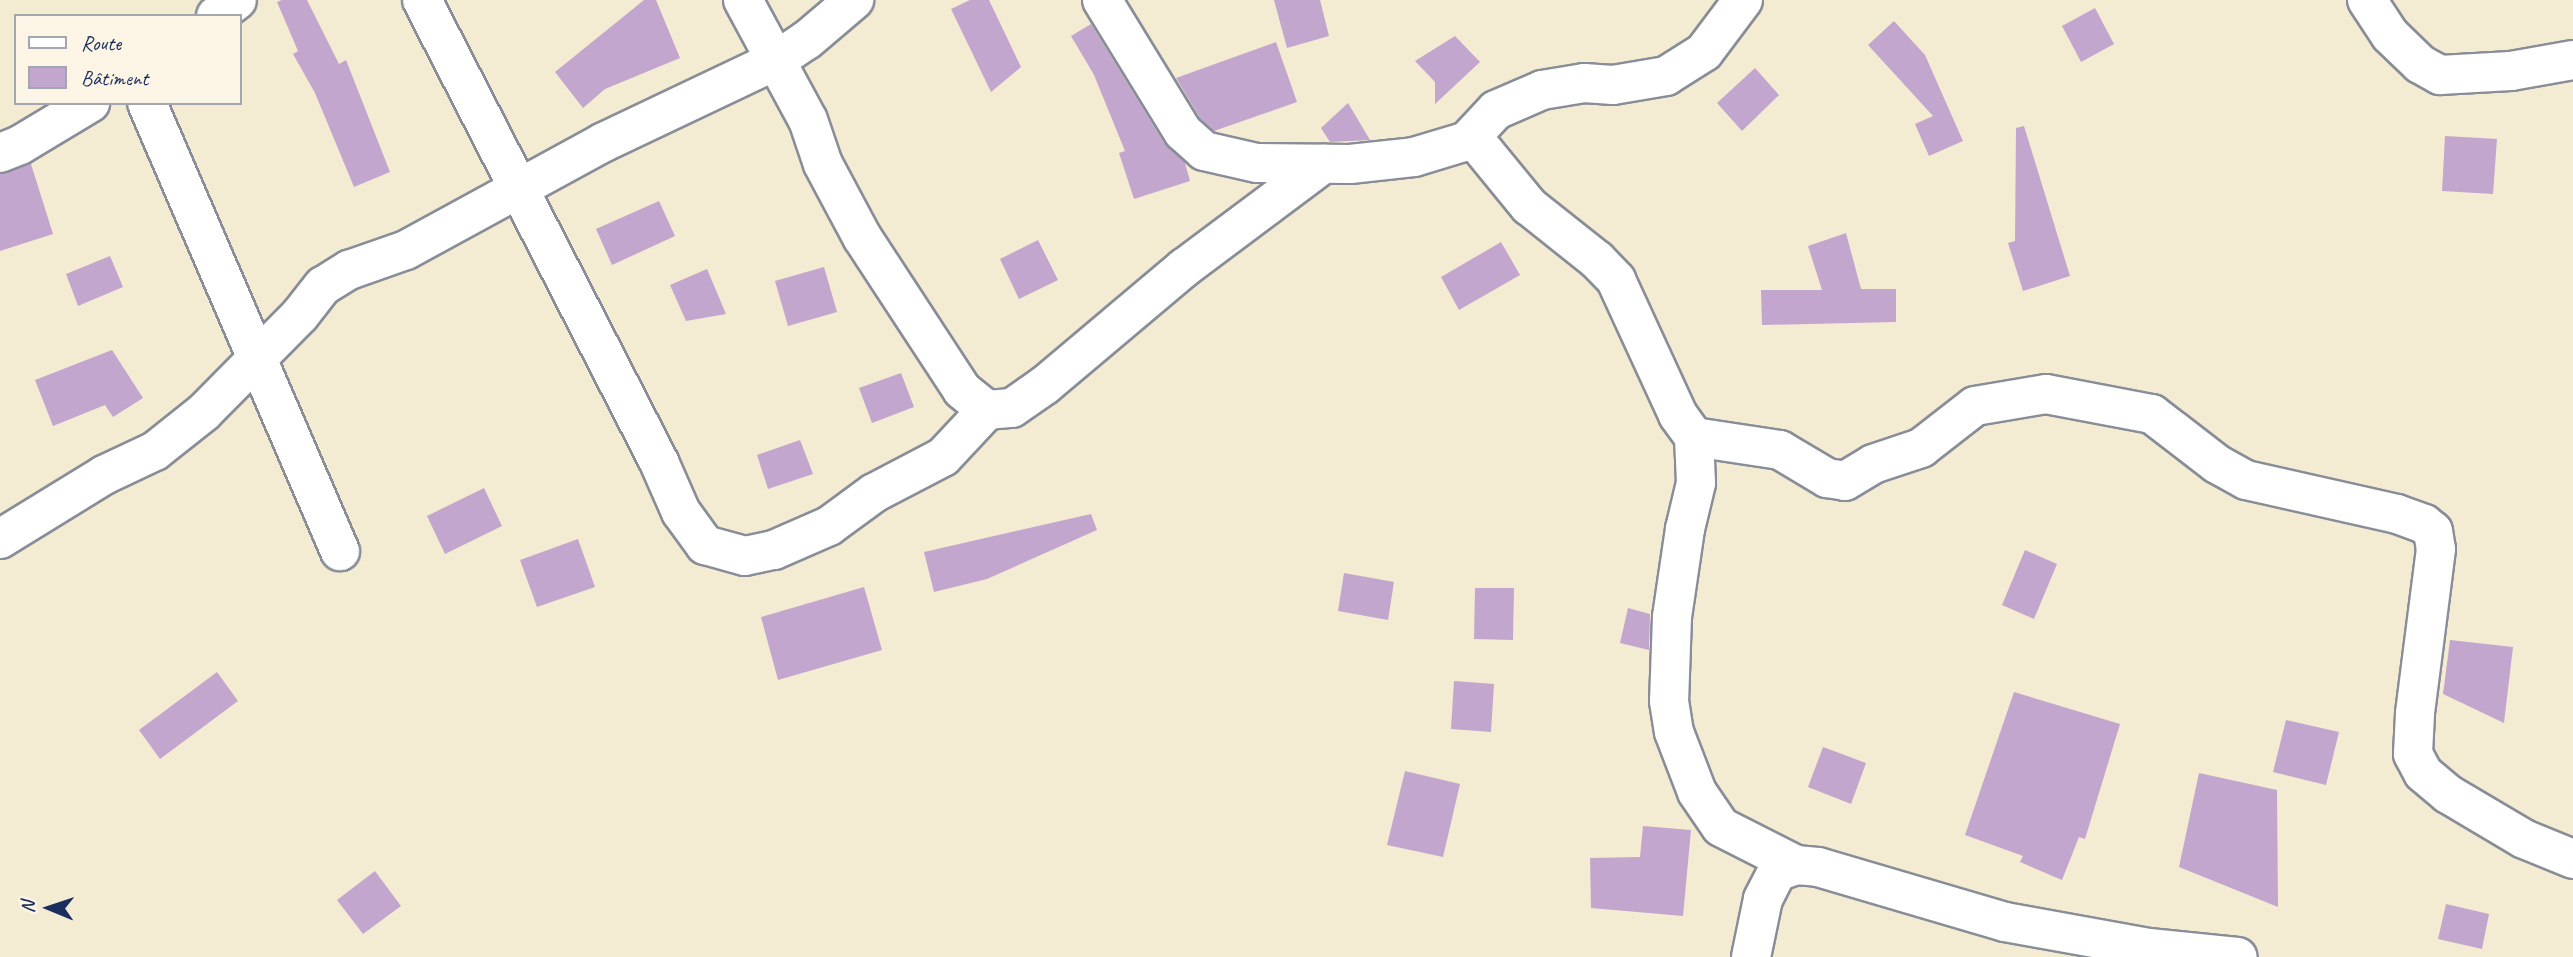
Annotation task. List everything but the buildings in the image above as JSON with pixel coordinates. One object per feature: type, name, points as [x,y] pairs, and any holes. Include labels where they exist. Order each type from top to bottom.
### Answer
[{"type":"street","points":[[219,14],[237,0]]},
{"type":"street","points":[[422,0],[659,462],[681,512],[705,545],[745,556],[775,551],[829,526],[874,493],[943,457],[987,410],[1012,408],[1045,385],[1184,268],[1323,164]]},
{"type":"street","points":[[743,0],[808,120],[823,164],[862,237],[948,371],[962,390],[987,410]]},
{"type":"street","points":[[0,538],[104,475],[155,451],[204,412],[300,316],[323,286],[349,270],[407,250],[603,143],[776,60],[807,40],[854,0]]},
{"type":"street","points":[[1102,0],[1184,132],[1204,151],[1257,163],[1323,164],[1382,162],[1414,157],[1467,141],[1496,110],[1542,90],[1584,83],[1614,85],[1666,76],[1704,52],[1743,0]]},
{"type":"street","points":[[2367,0],[2390,36],[2420,64],[2440,75],[2511,71],[2573,60]]},
{"type":"street","points":[[0,153],[20,145],[87,105]]},
{"type":"street","points":[[148,105],[259,357],[340,551]]},
{"type":"street","points":[[1467,141],[1479,145],[1529,206],[1598,260],[1616,280],[1678,415],[1694,438],[1696,483],[1685,529],[1672,617],[1669,701],[1674,732],[1697,792],[1721,827],[1796,865],[1818,867],[2005,922],[2149,948],[2238,957]]},
{"type":"street","points":[[1694,438],[1780,450],[1827,478],[1845,481],[1873,464],[1921,448],[1975,407],[2046,394],[2152,414],[2217,464],[2246,480],[2397,514],[2424,524],[2433,531],[2436,549],[2415,714],[2413,754],[2423,773],[2448,794],[2524,839],[2573,859]]},
{"type":"street","points":[[1751,957],[1763,899],[1777,872],[1796,865]]}]
